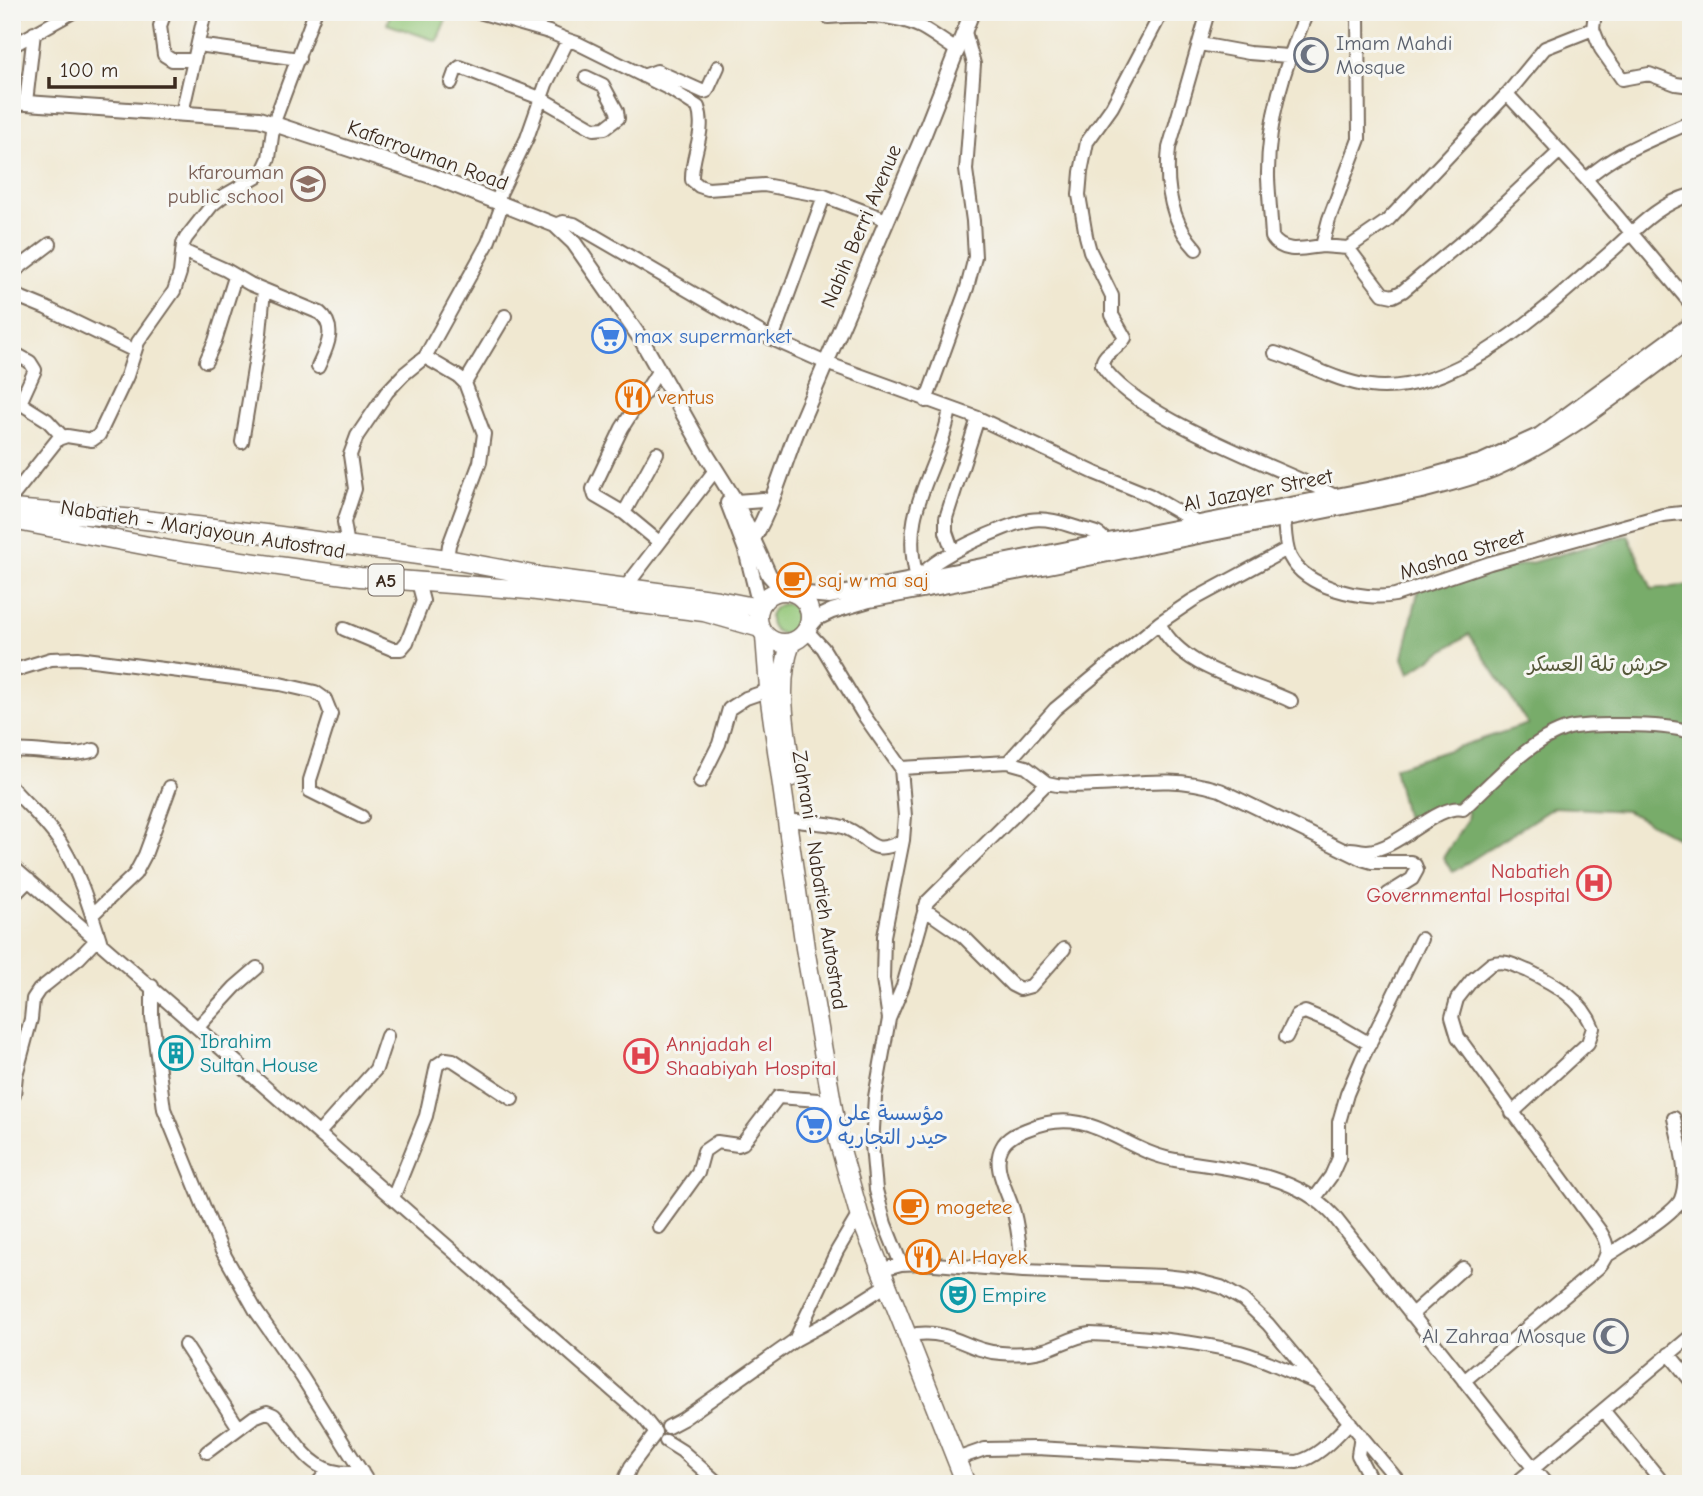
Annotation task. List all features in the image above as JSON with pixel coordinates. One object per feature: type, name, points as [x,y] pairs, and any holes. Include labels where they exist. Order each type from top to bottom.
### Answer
[{"type":"highway","name":"Nabatieh - Marjayoun Autostrad","points":[[13,511],[137,519],[266,534],[760,607]]},
{"type":"highway","name":"Nabatieh - Marjayoun Autostrad","points":[[13,511],[185,553],[300,569],[418,582],[529,590],[693,610],[763,632]]},
{"type":"highway","points":[[261,564],[274,555],[273,544],[266,534]]},
{"type":"highway","points":[[300,569],[294,554],[295,549],[306,540]]},
{"type":"highway","points":[[763,632],[758,615],[760,607],[768,597],[778,592],[792,592],[803,598],[811,616],[808,629],[801,639],[791,643]]},
{"type":"highway","name":"A5","points":[[763,632],[782,644],[791,643]]},
{"type":"highway","name":"Zahrani - Nabatieh Autostrad","points":[[763,632],[805,948],[839,1143],[859,1214],[893,1272],[966,1484]]},
{"type":"highway","name":"Zahrani - Nabatieh Autostrad","points":[[791,643],[783,669],[783,696],[797,821],[842,1116],[871,1223],[893,1272],[976,1484]]},
{"type":"main road","name":"Nabih Berri Avenue","points":[[787,456],[972,12]]},
{"type":"main road","name":"Kafarrouman Road","points":[[19,102],[259,118],[434,177],[555,225],[574,243],[641,339],[714,472]]},
{"type":"main road","name":"Al Jazayer Street","points":[[792,592],[830,596],[1449,472],[1507,452],[1540,435],[1691,324]]},
{"type":"main road","name":"Al Jazayer Street","points":[[808,629],[817,618],[869,600],[1422,491],[1492,470],[1562,432],[1691,340]]},
{"type":"main road","points":[[747,538],[763,500],[787,456]]},
{"type":"main road","points":[[747,538],[782,478],[787,456]]},
{"type":"main road","points":[[714,472],[736,502],[747,538],[760,607]]},
{"type":"main road","points":[[714,472],[731,511],[769,575],[779,586],[792,592]]},
{"type":"main road","points":[[736,502],[763,500]]},
{"type":"street","points":[[12,46],[73,12]]},
{"type":"street","points":[[165,12],[160,26],[164,55],[173,60],[194,60]]},
{"type":"street","points":[[182,113],[205,12]]},
{"type":"street","points":[[12,352],[30,362],[35,370],[16,400],[47,420],[62,436],[88,440],[99,435],[127,376],[138,342],[174,291],[186,237],[206,211],[222,197],[257,177],[264,169],[274,122],[315,12]]},
{"type":"street","points":[[479,12],[568,40],[643,76],[698,107],[702,127],[692,166],[692,180],[699,186],[708,189],[764,185],[824,196],[887,220]]},
{"type":"street","points":[[1162,12],[1112,107],[1091,134],[1083,156],[1079,195],[1082,223],[1090,251],[1112,296],[1112,315],[1125,338],[1121,345],[1105,356],[1102,365],[1130,392],[1162,414],[1335,496]]},
{"type":"street","points":[[1196,249],[1186,238],[1172,207],[1167,168],[1169,148],[1208,12]]},
{"type":"street","points":[[1307,12],[1289,56],[1275,107],[1268,176],[1272,237],[1276,244],[1292,250],[1322,246],[1348,248],[1387,221],[1507,94],[1545,48],[1593,29]]},
{"type":"street","points":[[1322,246],[1329,219],[1359,139],[1359,12]]},
{"type":"street","points":[[1595,12],[1593,29],[1601,49],[1622,79],[1649,75],[1691,86]]},
{"type":"street","points":[[828,17],[864,17],[907,22],[926,30],[958,51]]},
{"type":"street","points":[[926,401],[967,288],[975,257],[966,170],[974,64],[965,32]]},
{"type":"street","points":[[19,102],[34,33]]},
{"type":"street","points":[[348,546],[344,522],[355,483],[350,455],[352,446],[387,392],[425,357],[488,243],[499,203],[527,138],[540,98],[568,40]]},
{"type":"street","points":[[1200,44],[1249,53],[1289,56]]},
{"type":"street","points":[[198,45],[299,59]]},
{"type":"street","points":[[451,83],[460,67],[540,98],[593,129],[605,128],[618,118],[617,111],[603,85],[586,77]]},
{"type":"street","points":[[643,76],[657,71],[704,92],[707,91],[718,67]]},
{"type":"street","points":[[1507,94],[1587,179],[1691,304]]},
{"type":"street","points":[[1587,179],[1602,165],[1646,140],[1691,122]]},
{"type":"street","points":[[1348,248],[1382,294],[1393,296],[1403,291],[1476,230],[1560,152]]},
{"type":"street","points":[[1275,352],[1338,377],[1373,386],[1397,385],[1433,377],[1470,362],[1520,328],[1663,206],[1691,195]]},
{"type":"street","points":[[772,339],[824,196]]},
{"type":"street","points":[[555,225],[563,222],[574,224],[772,339],[826,363],[978,418],[1095,473],[1149,495],[1199,524]]},
{"type":"street","points":[[12,273],[50,244]]},
{"type":"street","points":[[183,251],[264,290],[302,304],[327,318],[330,331],[318,367]]},
{"type":"street","points":[[206,361],[235,277]]},
{"type":"street","points":[[242,442],[260,333],[264,290]]},
{"type":"street","points":[[12,294],[58,313],[135,351]]},
{"type":"street","points":[[465,383],[505,316]]},
{"type":"street","points":[[425,357],[465,383],[484,439],[480,462],[449,545],[447,559]]},
{"type":"street","points":[[659,370],[622,428],[593,489],[595,496],[624,513],[659,542]]},
{"type":"street","points":[[918,578],[911,543],[912,525],[919,496],[941,443],[950,408]]},
{"type":"street","points":[[953,552],[946,533],[946,518],[978,418]]},
{"type":"street","points":[[13,511],[62,436]]},
{"type":"street","points":[[624,513],[657,453]]},
{"type":"street","points":[[624,589],[714,472]]},
{"type":"street","name":"Mashaa Street","points":[[1287,548],[1301,570],[1323,584],[1351,593],[1389,596],[1490,563],[1663,515],[1691,512]]},
{"type":"street","points":[[1008,762],[1055,709],[1159,623],[1193,600],[1287,548],[1284,518]]},
{"type":"street","points":[[918,578],[925,569],[953,552],[992,533],[1030,520],[1052,520],[1067,524],[1096,533],[1104,538],[1105,542]]},
{"type":"street","points":[[344,629],[392,649],[401,649],[407,642],[423,601],[418,582]]},
{"type":"street","points":[[1159,623],[1174,645],[1194,660],[1291,701]]},
{"type":"street","points":[[808,629],[901,768],[904,840],[882,958],[889,1019]]},
{"type":"street","points":[[12,671],[51,659],[78,658],[280,684],[315,692],[325,699],[331,714],[309,784],[310,791],[362,817]]},
{"type":"street","points":[[700,782],[719,744],[731,705],[769,690]]},
{"type":"street","points":[[1336,846],[1369,851],[1405,836],[1442,813],[1456,808],[1463,809],[1529,750],[1552,735],[1573,727],[1665,726],[1691,732]]},
{"type":"street","points":[[12,751],[35,750],[74,756],[94,750]]},
{"type":"street","points":[[901,768],[1008,762],[1026,767],[1047,783],[1067,786],[1156,780],[1198,783],[1220,790],[1372,862],[1411,862],[1415,865],[1417,870],[1412,879],[1388,894]]},
{"type":"street","points":[[893,1272],[876,1189],[872,1145],[875,1097],[889,1019],[901,994],[924,909],[933,895],[1047,783]]},
{"type":"street","points":[[92,915],[135,873],[145,855],[170,787]]},
{"type":"street","points":[[12,788],[63,847],[92,915],[99,941]]},
{"type":"street","points":[[797,821],[842,827],[865,843],[880,848],[904,840]]},
{"type":"street","points":[[12,866],[719,1484]]},
{"type":"street","points":[[12,897],[29,880]]},
{"type":"street","points":[[924,909],[963,936],[1012,985],[1020,989],[1031,986],[1064,949]]},
{"type":"street","points":[[1315,1198],[1338,1163],[1340,1115],[1362,1059],[1421,939]]},
{"type":"street","points":[[14,1095],[33,999],[57,974],[99,941]]},
{"type":"street","points":[[1512,1113],[1588,1043],[1593,1028],[1577,1003],[1561,988],[1509,962],[1497,961],[1462,991],[1454,1005],[1453,1024],[1458,1037],[1512,1113],[1601,1231],[1607,1242],[1608,1255]]},
{"type":"street","points":[[198,1027],[235,987],[257,968]]},
{"type":"street","points":[[152,986],[152,1017],[164,1109],[216,1238],[256,1311],[302,1377],[369,1484]]},
{"type":"street","points":[[1286,1037],[1297,1015],[1305,1012],[1339,1026],[1370,1044]]},
{"type":"street","points":[[319,1132],[376,1069],[387,1036]]},
{"type":"street","points":[[393,1198],[426,1116],[435,1072],[440,1061],[453,1060],[512,1099]]},
{"type":"street","points":[[660,1227],[698,1173],[708,1147],[717,1142],[738,1145],[743,1143],[778,1097],[832,1101]]},
{"type":"street","points":[[1464,1381],[1598,1268],[1608,1255],[1685,1206],[1674,1118]]},
{"type":"street","points":[[1023,1272],[1014,1214],[998,1162],[1000,1149],[1007,1140],[1033,1127],[1053,1122],[1086,1123],[1174,1160],[1194,1161],[1261,1175],[1287,1184],[1315,1198],[1333,1214],[1546,1484]]},
{"type":"street","points":[[795,1340],[859,1214]]},
{"type":"street","points":[[623,1484],[631,1466],[642,1454],[683,1419],[795,1340],[832,1320],[893,1272],[922,1263],[1023,1272],[1164,1276],[1191,1279],[1221,1287],[1243,1300],[1268,1324],[1401,1484]]},
{"type":"street","points":[[1411,1315],[1462,1268]]},
{"type":"street","points":[[917,1334],[944,1334],[985,1351],[1010,1354],[1042,1350],[1077,1336],[1090,1335],[1207,1346],[1241,1352],[1269,1361],[1315,1382]]},
{"type":"street","points":[[1515,1484],[1691,1336]]},
{"type":"street","points":[[185,1345],[239,1428]]},
{"type":"street","points":[[1669,1354],[1691,1381]]},
{"type":"street","points":[[1603,1410],[1664,1484]]},
{"type":"street","points":[[207,1452],[261,1413],[270,1412],[313,1462],[328,1471],[341,1474],[362,1472]]},
{"type":"street","points":[[965,1456],[1000,1447],[1297,1462],[1317,1454],[1350,1422]]},
{"type":"street","points":[[1361,1435],[1358,1455],[1373,1484]]},
{"type":"street","points":[[317,1484],[328,1471]]},
{"type":"green space","points":[[391,12],[435,12],[447,17],[437,41],[387,24]]},
{"type":"green space","name":"حرش تلة العسكر","points":[[1628,535],[1652,589],[1691,585],[1691,853],[1676,837],[1627,811],[1554,807],[1453,872],[1443,858],[1467,820],[1468,812],[1462,808],[1408,828],[1394,768],[1528,724],[1469,634],[1409,673],[1403,658],[1419,587],[1534,562]]},
{"type":"green space","points":[[785,604],[796,608],[800,619],[796,630],[785,634],[774,630],[770,619],[774,608]]},
{"type":"place","name":"Imam Mahdi Mosque","points":[[1311,55]]},
{"type":"place","name":"kfarouman public school","points":[[308,184]]},
{"type":"place","name":"max supermarket","points":[[609,336]]},
{"type":"place","name":"ventus","points":[[633,397]]},
{"type":"place","name":"saj w ma saj","points":[[794,580]]},
{"type":"place","name":"Nabatieh Governmental Hospital","points":[[1594,883]]},
{"type":"place","name":"Ibrahim Sultan House","points":[[176,1053]]},
{"type":"place","name":"Annjadah el Shaabiyah Hospital","points":[[641,1056]]},
{"type":"place","name":"مؤسسة علي حيدر التجاريه","points":[[814,1125]]},
{"type":"place","name":"mogetee","points":[[911,1207]]},
{"type":"place","name":"Al Hayek","points":[[923,1257]]},
{"type":"place","name":"Empire","points":[[958,1295]]},
{"type":"place","name":"Al Zahraa Mosque","points":[[1611,1336]]}]
